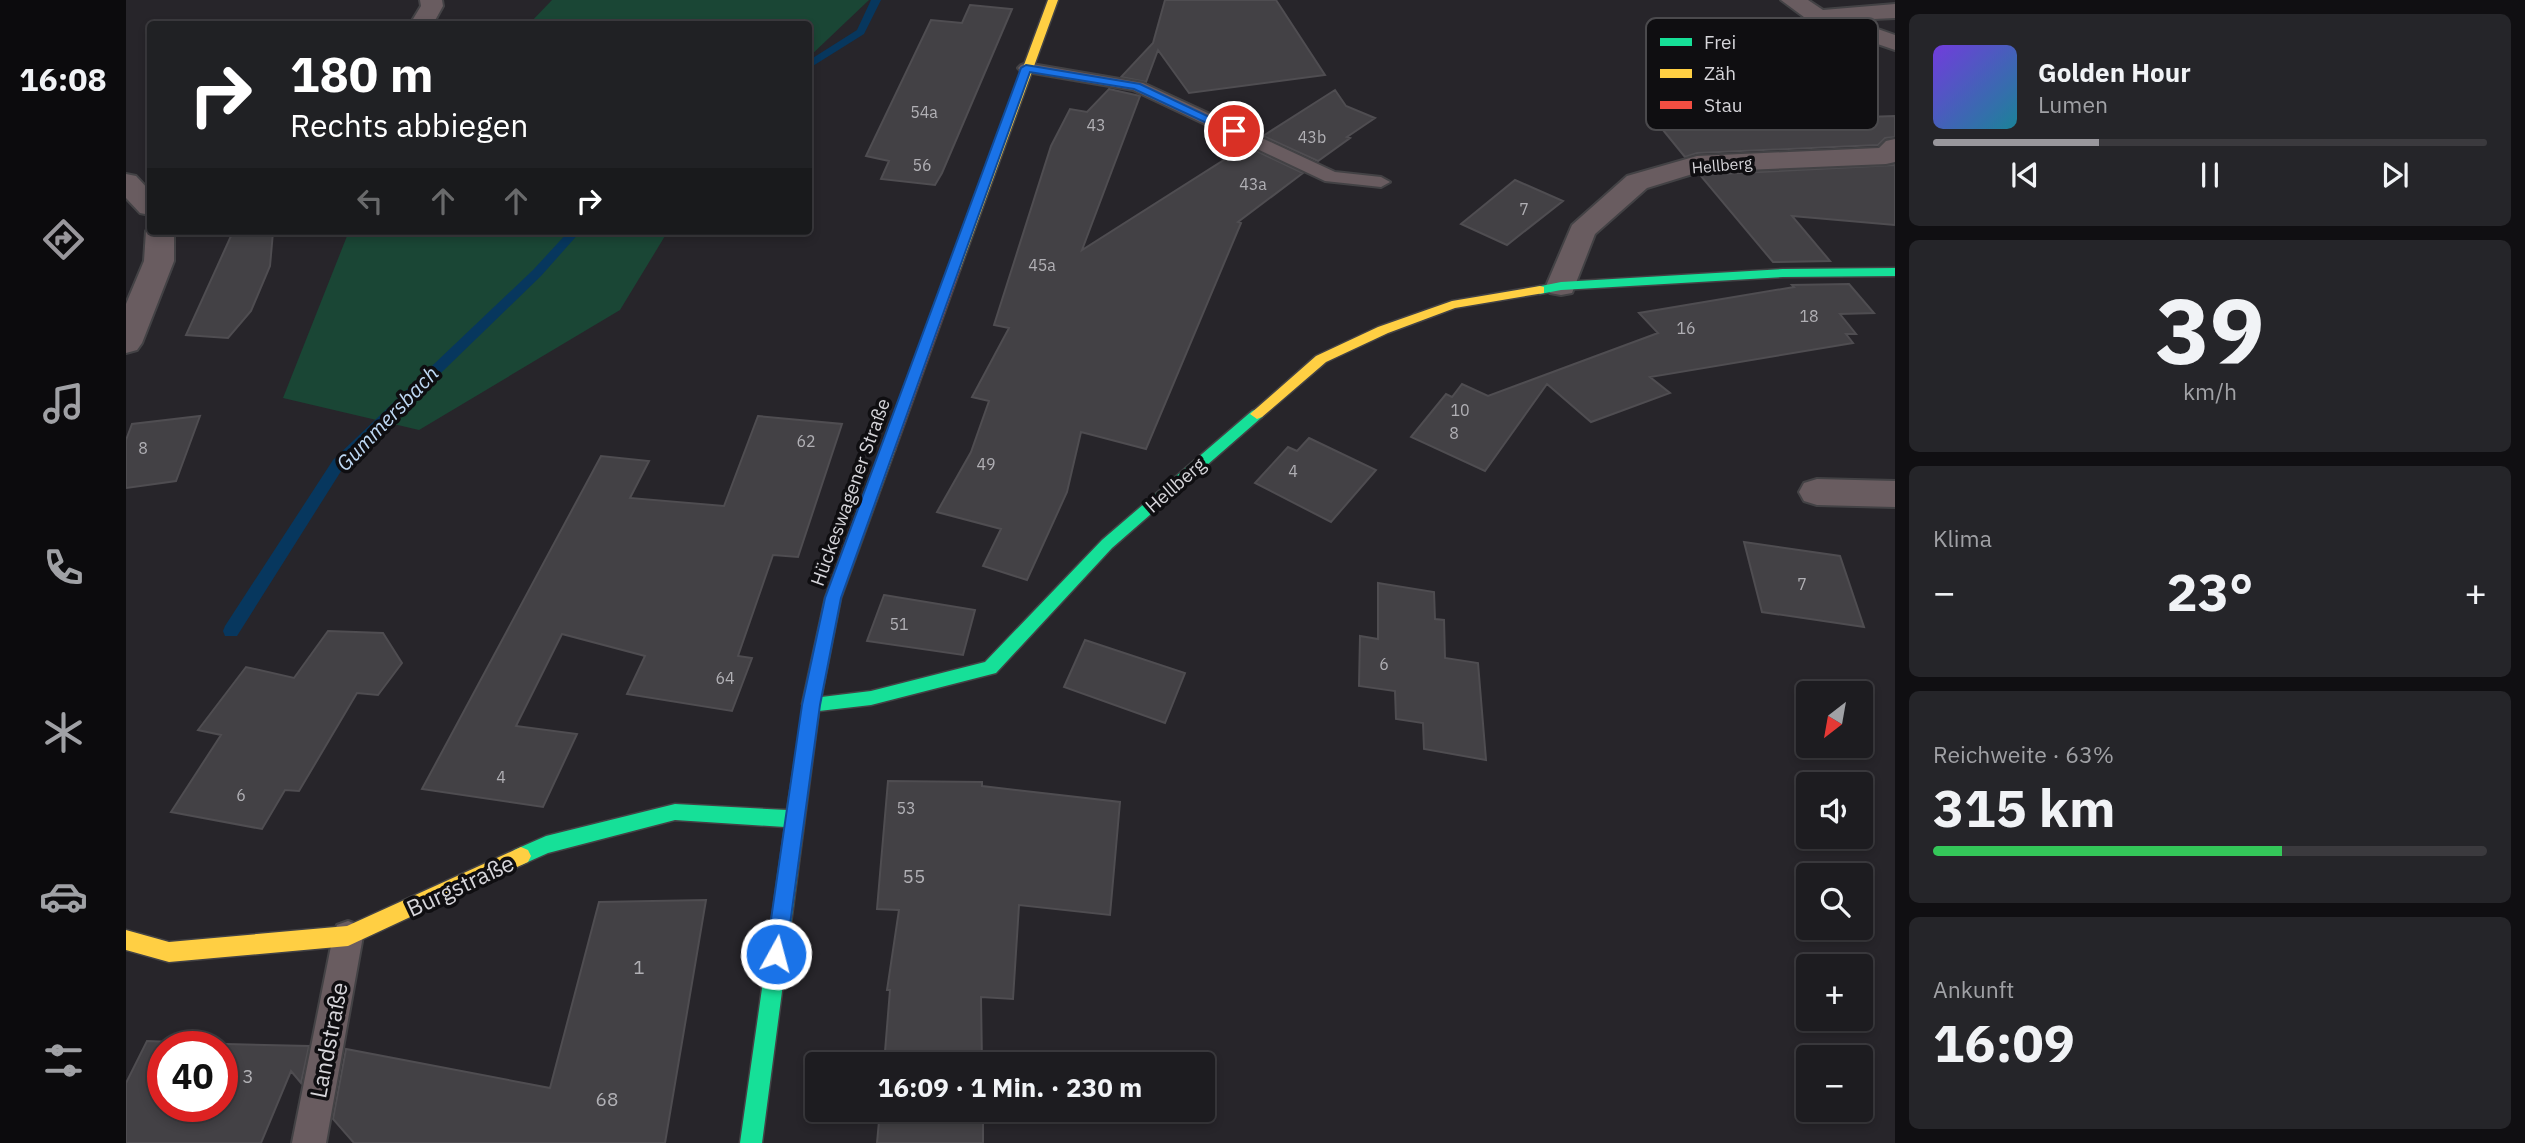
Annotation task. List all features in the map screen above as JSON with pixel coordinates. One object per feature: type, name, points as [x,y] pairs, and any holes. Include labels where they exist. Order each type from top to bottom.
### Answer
[{"type":"street","points":[[424,21],[432,6],[431,0]]},
{"type":"street","name":"Hückeswagener Straße","points":[[751,1143],[811,705],[833,598],[1053,0]]},
{"type":"street","points":[[1792,0],[1824,18]]},
{"type":"street","points":[[1816,15],[1895,11]]},
{"type":"street","points":[[1878,37],[1895,43]]},
{"type":"street","name":"Hellberg","points":[[1560,286],[1583,230],[1637,182],[1697,164],[1886,156],[1895,147]]},
{"type":"street","points":[[126,182],[147,204]]},
{"type":"street","points":[[126,343],[159,261],[159,235]]},
{"type":"street","name":"Hellberg","points":[[811,705],[871,698],[990,668],[1107,544],[1321,359],[1383,330],[1452,305],[1560,286],[1783,273],[1895,272]]},
{"type":"street","points":[[1817,492],[1895,494]]},
{"type":"street","name":"Burgstraße","points":[[126,940],[169,952],[348,936],[546,845],[676,811],[794,819]]},
{"type":"lane","points":[[1026,68],[1137,86],[1331,177],[1381,182]]},
{"type":"lane","name":"Landstraße","points":[[309,1143],[348,936]]},
{"type":"green space","points":[[552,0],[869,0],[812,54],[812,21],[532,21]]},
{"type":"green space","points":[[347,235],[666,235],[620,310],[419,430],[283,398]]},
{"type":"building","points":[[1165,0],[1276,0],[1325,75],[1189,93],[1158,50],[1146,82],[1121,77],[1153,43]]},
{"type":"building","points":[[970,5],[1012,9],[942,173],[935,185],[881,179],[889,161],[866,156],[931,20],[962,23]]},
{"type":"building","points":[[1109,89],[1140,96],[1082,250],[1246,146],[1303,173],[1238,222],[1241,223],[1146,449],[1081,432],[1067,492],[1027,580],[983,566],[1001,529],[937,512],[971,452],[989,401],[972,397],[1009,328],[994,325],[1051,146],[1070,109],[1087,112]]},
{"type":"building","points":[[1335,90],[1346,106],[1375,118],[1318,161],[1263,136]]},
{"type":"building","points":[[1895,116],[1895,137],[1885,138],[1878,145],[1697,153],[1685,157],[1663,130],[1878,130],[1878,117]]},
{"type":"building","points":[[1895,165],[1895,225],[1792,216],[1830,261],[1773,262],[1700,175]]},
{"type":"building","points":[[1515,180],[1563,201],[1507,245],[1461,224]]},
{"type":"building","points":[[273,235],[270,266],[251,311],[228,338],[186,335],[231,236]]},
{"type":"building","points":[[1849,284],[1874,313],[1840,314],[1856,334],[1846,334],[1853,343],[1650,377],[1670,393],[1591,422],[1547,384],[1485,471],[1411,437],[1446,394],[1452,397],[1462,384],[1488,396],[1658,333],[1639,313],[1794,287],[1792,285]]},
{"type":"building","points":[[200,416],[176,481],[126,488],[126,440],[132,424]]},
{"type":"building","points":[[758,416],[842,424],[798,557],[773,555],[738,656],[752,658],[732,711],[627,694],[645,656],[562,634],[516,726],[577,734],[543,807],[422,789],[601,456],[649,461],[630,498],[724,506]]},
{"type":"building","points":[[1309,438],[1376,470],[1331,522],[1255,483],[1288,447],[1297,451]]},
{"type":"building","points":[[1744,542],[1840,556],[1864,627],[1762,612]]},
{"type":"building","points":[[1378,583],[1434,592],[1435,619],[1444,620],[1445,658],[1478,663],[1486,760],[1424,749],[1423,723],[1396,719],[1395,691],[1359,686],[1360,636],[1378,639]]},
{"type":"building","points":[[884,595],[975,610],[963,655],[867,641]]},
{"type":"building","points":[[328,631],[383,633],[402,663],[378,695],[357,693],[299,791],[285,790],[262,829],[171,812],[221,735],[198,730],[246,667],[294,678]]},
{"type":"building","points":[[1085,640],[1185,673],[1165,723],[1064,687]]},
{"type":"building","points":[[888,781],[982,782],[982,786],[1120,802],[1110,915],[1019,905],[1013,999],[981,997],[982,1052],[885,1052],[890,990],[887,990],[899,910],[877,909]]},
{"type":"building","points":[[706,900],[665,1143],[354,1143],[333,1119],[346,1049],[550,1088],[599,902]]},
{"type":"building","points":[[147,1041],[147,1122],[238,1122],[238,1044],[309,1046],[301,1083],[291,1071],[261,1143],[126,1143],[126,1083]]},
{"type":"building","points":[[879,1122],[983,1122],[983,1143],[877,1143]]},
{"type":"waterway","name":"Gummersbach","points":[[812,63],[861,32],[876,0]]},
{"type":"waterway","name":"Gummersbach","points":[[231,631],[338,464],[537,273],[571,235]]},
{"type":"traffic: fast","points":[[1540,290],[1561,286],[1783,273],[1895,272]]},
{"type":"traffic: fast","points":[[811,705],[871,698],[990,668],[1107,544],[1257,414]]},
{"type":"traffic: fast","points":[[751,1143],[811,704]]},
{"type":"traffic: fast","points":[[521,856],[546,845],[675,812],[794,819]]},
{"type":"traffic: slow","points":[[954,270],[1053,0]]},
{"type":"traffic: slow","points":[[1257,414],[1321,359],[1383,330],[1452,305],[1540,290]]},
{"type":"traffic: slow","points":[[811,704],[833,598],[888,450]]},
{"type":"traffic: slow","points":[[126,940],[169,952],[348,936],[521,856]]},
{"type":"traffic: jam","points":[[888,450],[954,270]]},
{"type":"route","points":[[776,954],[811,705],[833,598],[1026,68],[1137,86],[1234,131]]}]
